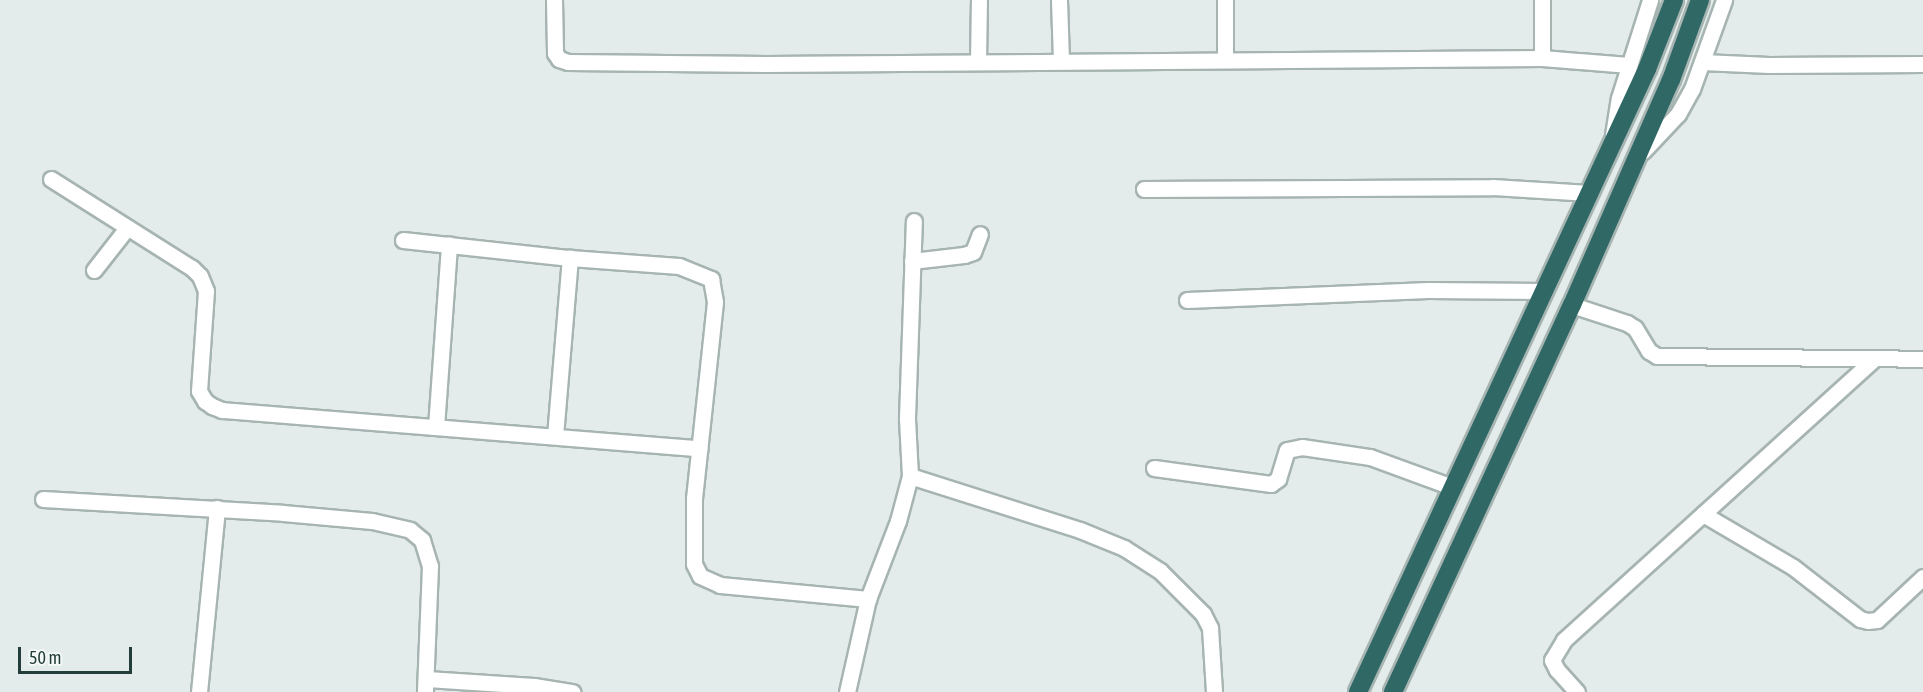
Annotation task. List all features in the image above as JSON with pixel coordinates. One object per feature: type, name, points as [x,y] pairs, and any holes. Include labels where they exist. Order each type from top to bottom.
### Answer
[{"type":"highway","points":[[1358,692],[1611,147],[1674,0]]},
{"type":"highway","points":[[1393,692],[1572,305],[1685,47],[1700,0]]},
{"type":"street","points":[[554,0],[555,53],[559,59],[568,62],[1542,58],[1629,65]]},
{"type":"street","points":[[978,62],[979,0]]},
{"type":"street","points":[[1059,0],[1061,61]]},
{"type":"street","points":[[1225,0],[1225,59]]},
{"type":"street","points":[[1542,0],[1542,58]]},
{"type":"street","points":[[1611,147],[1618,98],[1650,0]]},
{"type":"street","points":[[1636,158],[1678,114],[1692,89],[1724,0]]},
{"type":"street","points":[[1702,62],[1923,64]]},
{"type":"street","points":[[51,179],[126,229],[192,268],[204,283],[206,291],[199,391],[205,401],[222,410],[699,448]]},
{"type":"street","points":[[1144,189],[1493,187],[1589,193]]},
{"type":"street","points":[[847,692],[868,599],[898,522],[910,476],[907,418],[914,221]]},
{"type":"street","points":[[94,270],[126,229]]},
{"type":"street","points":[[912,261],[973,252],[980,234]]},
{"type":"street","points":[[403,240],[570,258],[679,266],[711,279],[715,302],[699,448],[693,541],[694,564],[700,576],[720,585],[868,599]]},
{"type":"street","points":[[436,427],[449,244]]},
{"type":"street","points":[[555,436],[570,258]]},
{"type":"street","points":[[1187,300],[1428,290],[1543,291]]},
{"type":"street","points":[[1572,305],[1627,322],[1635,328],[1649,351],[1657,356],[1923,359]]},
{"type":"street","points":[[1577,692],[1557,670],[1552,660],[1555,651],[1874,359]]},
{"type":"street","points":[[1154,468],[1271,484],[1278,478],[1287,450],[1302,447],[1370,457],[1452,487]]},
{"type":"street","points":[[910,476],[1080,530],[1124,548],[1160,571],[1203,614],[1210,628],[1214,692]]},
{"type":"street","points":[[43,499],[217,508],[372,522],[410,530],[422,540],[430,566],[426,685],[534,686],[573,692]]},
{"type":"street","points":[[199,692],[217,508]]},
{"type":"street","points":[[1703,514],[1793,567],[1860,619],[1877,620],[1923,577]]}]
